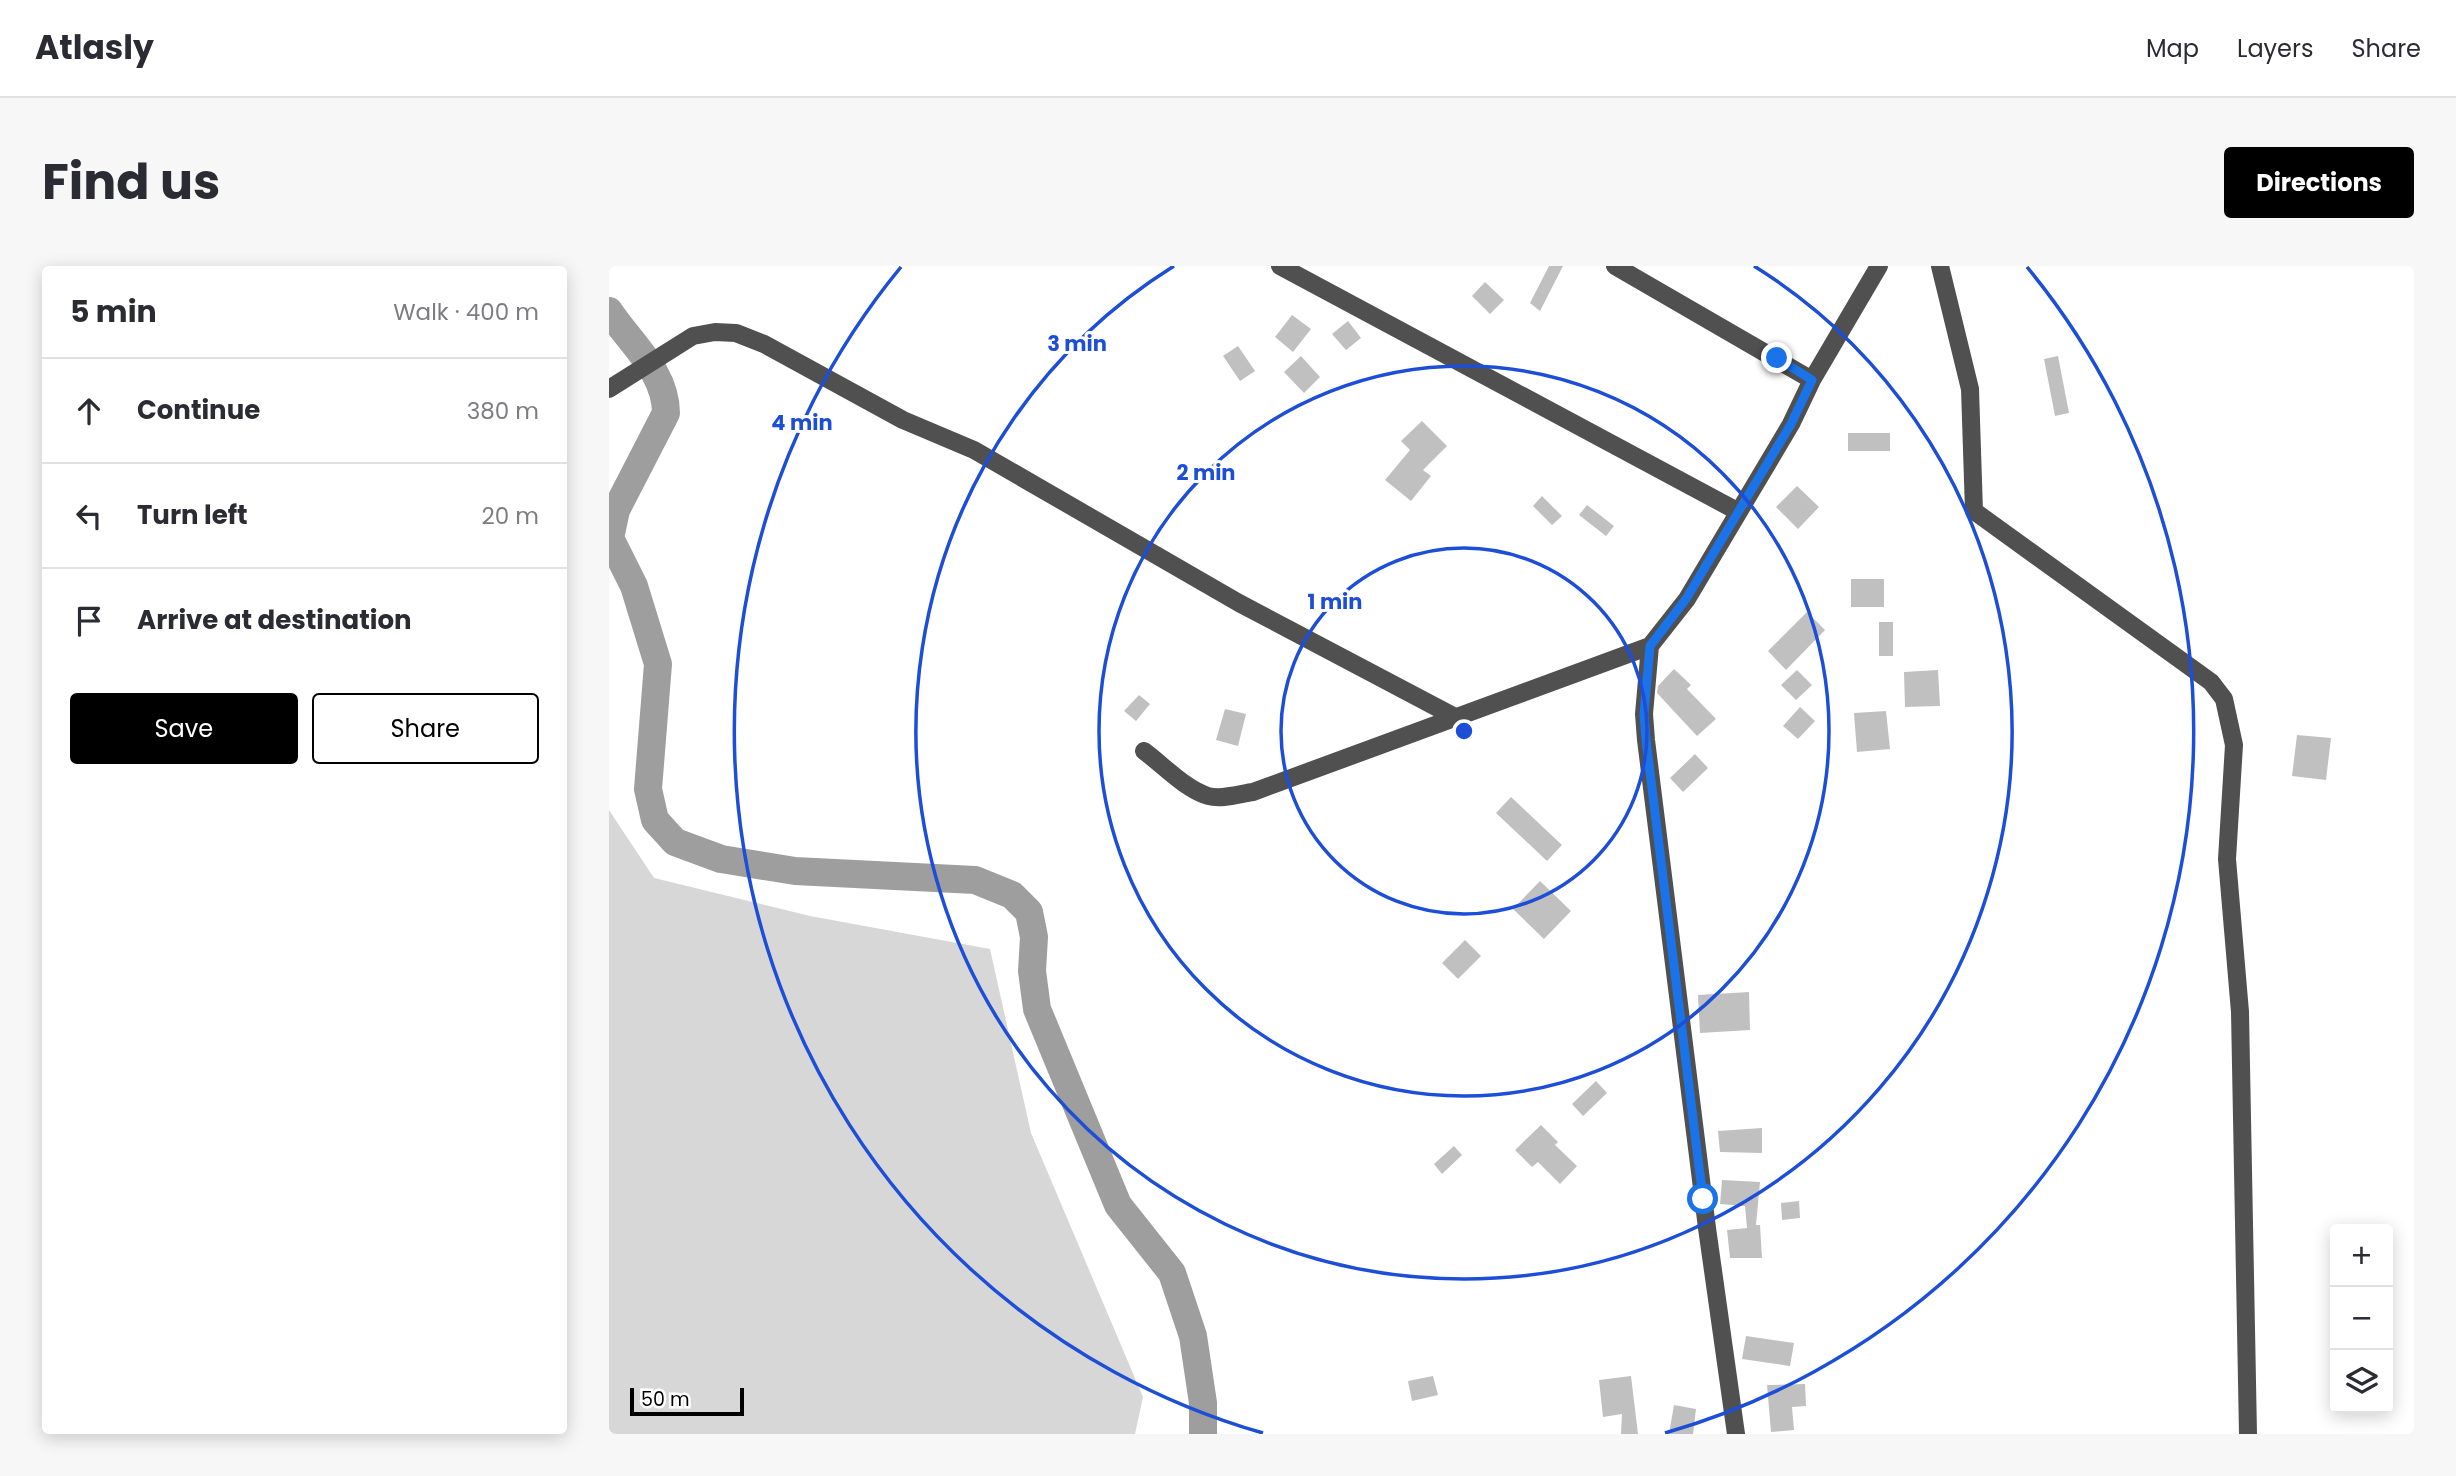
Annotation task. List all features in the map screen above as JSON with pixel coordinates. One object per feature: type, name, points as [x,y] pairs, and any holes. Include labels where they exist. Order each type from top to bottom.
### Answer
[{"type":"street","points":[[1280,266],[1737,511]]},
{"type":"street","points":[[1615,266],[1812,380]]},
{"type":"street","points":[[1144,751],[1196,790],[1209,796],[1227,797],[1253,792],[1650,646],[1686,599],[1791,424],[1812,380],[1879,266]]},
{"type":"street","points":[[1940,266],[1970,389],[1974,511],[2211,682],[2224,699],[2230,719],[2234,746],[2227,859],[2240,1012],[2248,1434]]},
{"type":"street","points":[[609,390],[658,356],[693,336],[715,332],[736,333],[764,344],[903,420],[974,450],[1239,603],[1455,718]]},
{"type":"street","points":[[1650,646],[1644,714],[1646,740],[1707,1228],[1736,1434]]},
{"type":"shaded area","points":[[609,810],[654,878],[810,916],[990,949],[1031,1133],[1143,1397],[1135,1434],[609,1434]]},
{"type":"building","points":[[1549,266],[1563,266],[1540,311],[1530,303]]},
{"type":"building","points":[[1485,282],[1504,300],[1490,314],[1472,296]]},
{"type":"building","points":[[1292,315],[1311,329],[1293,352],[1275,337]]},
{"type":"building","points":[[1348,321],[1361,338],[1346,350],[1332,334]]},
{"type":"building","points":[[1238,346],[1255,371],[1240,381],[1223,356]]},
{"type":"building","points":[[1301,356],[1320,377],[1304,393],[1284,372]]},
{"type":"building","points":[[2058,356],[2069,413],[2055,416],[2044,359]]},
{"type":"building","points":[[1422,421],[1447,446],[1423,470],[1431,476],[1411,501],[1385,480],[1410,450],[1401,441]]},
{"type":"building","points":[[1848,433],[1890,433],[1890,451],[1848,451]]},
{"type":"building","points":[[1797,486],[1819,507],[1798,529],[1776,507]]},
{"type":"building","points":[[1542,496],[1562,516],[1552,525],[1533,506]]},
{"type":"building","points":[[1587,505],[1614,526],[1606,536],[1579,515]]},
{"type":"building","points":[[1851,579],[1884,579],[1884,607],[1851,607]]},
{"type":"building","points":[[1807,612],[1825,630],[1786,670],[1768,651]]},
{"type":"building","points":[[1879,622],[1893,622],[1893,656],[1879,656]]},
{"type":"building","points":[[1674,669],[1691,685],[1687,689],[1716,719],[1697,736],[1657,693],[1658,686]]},
{"type":"building","points":[[1797,670],[1812,685],[1796,700],[1781,685]]},
{"type":"building","points":[[1938,670],[1940,706],[1905,707],[1904,672]]},
{"type":"building","points":[[1139,695],[1150,704],[1136,721],[1124,711]]},
{"type":"building","points":[[1800,707],[1815,721],[1798,739],[1783,726]]},
{"type":"building","points":[[1225,709],[1246,714],[1238,746],[1216,740]]},
{"type":"building","points":[[1886,711],[1890,749],[1857,752],[1854,713]]},
{"type":"building","points":[[2297,735],[2331,738],[2326,780],[2292,776]]},
{"type":"building","points":[[1695,754],[1708,768],[1683,792],[1670,778]]},
{"type":"building","points":[[1511,797],[1562,845],[1547,861],[1496,813]]},
{"type":"building","points":[[1540,881],[1571,911],[1544,939],[1513,909]]},
{"type":"building","points":[[1465,940],[1481,956],[1458,979],[1442,963]]},
{"type":"building","points":[[1749,992],[1750,1030],[1700,1033],[1698,995]]},
{"type":"building","points":[[1596,1081],[1607,1093],[1583,1116],[1572,1104]]},
{"type":"building","points":[[1541,1125],[1558,1142],[1555,1145],[1577,1166],[1560,1184],[1538,1162],[1532,1167],[1515,1150]]},
{"type":"building","points":[[1762,1128],[1762,1153],[1720,1152],[1718,1131]]},
{"type":"building","points":[[1454,1146],[1462,1155],[1442,1174],[1434,1164]]},
{"type":"building","points":[[1722,1180],[1760,1182],[1756,1225],[1760,1225],[1762,1258],[1730,1258],[1727,1230],[1747,1228],[1745,1206],[1720,1204]]},
{"type":"building","points":[[1799,1201],[1800,1218],[1782,1220],[1781,1203]]},
{"type":"building","points":[[1746,1336],[1794,1343],[1790,1366],[1742,1359]]},
{"type":"building","points":[[1433,1376],[1438,1395],[1412,1401],[1408,1381]]},
{"type":"building","points":[[1631,1376],[1638,1434],[1621,1434],[1622,1414],[1603,1417],[1599,1380]]},
{"type":"building","points":[[1805,1384],[1806,1406],[1792,1407],[1794,1430],[1771,1432],[1767,1385]]},
{"type":"building","points":[[1674,1405],[1696,1409],[1693,1434],[1669,1434]]},
{"type":"waterway","points":[[609,311],[654,371],[660,384],[666,413],[616,510],[610,538],[634,586],[658,664],[648,789],[655,820],[675,842],[721,859],[795,871],[975,880],[1012,895],[1029,912],[1034,937],[1032,971],[1037,1009],[1118,1205],[1172,1273],[1193,1336],[1203,1403],[1203,1434]]},
{"type":"route","points":[[1703,1199],[1646,740],[1645,691],[1650,646],[1686,599],[1791,424],[1812,380],[1777,358]]}]
